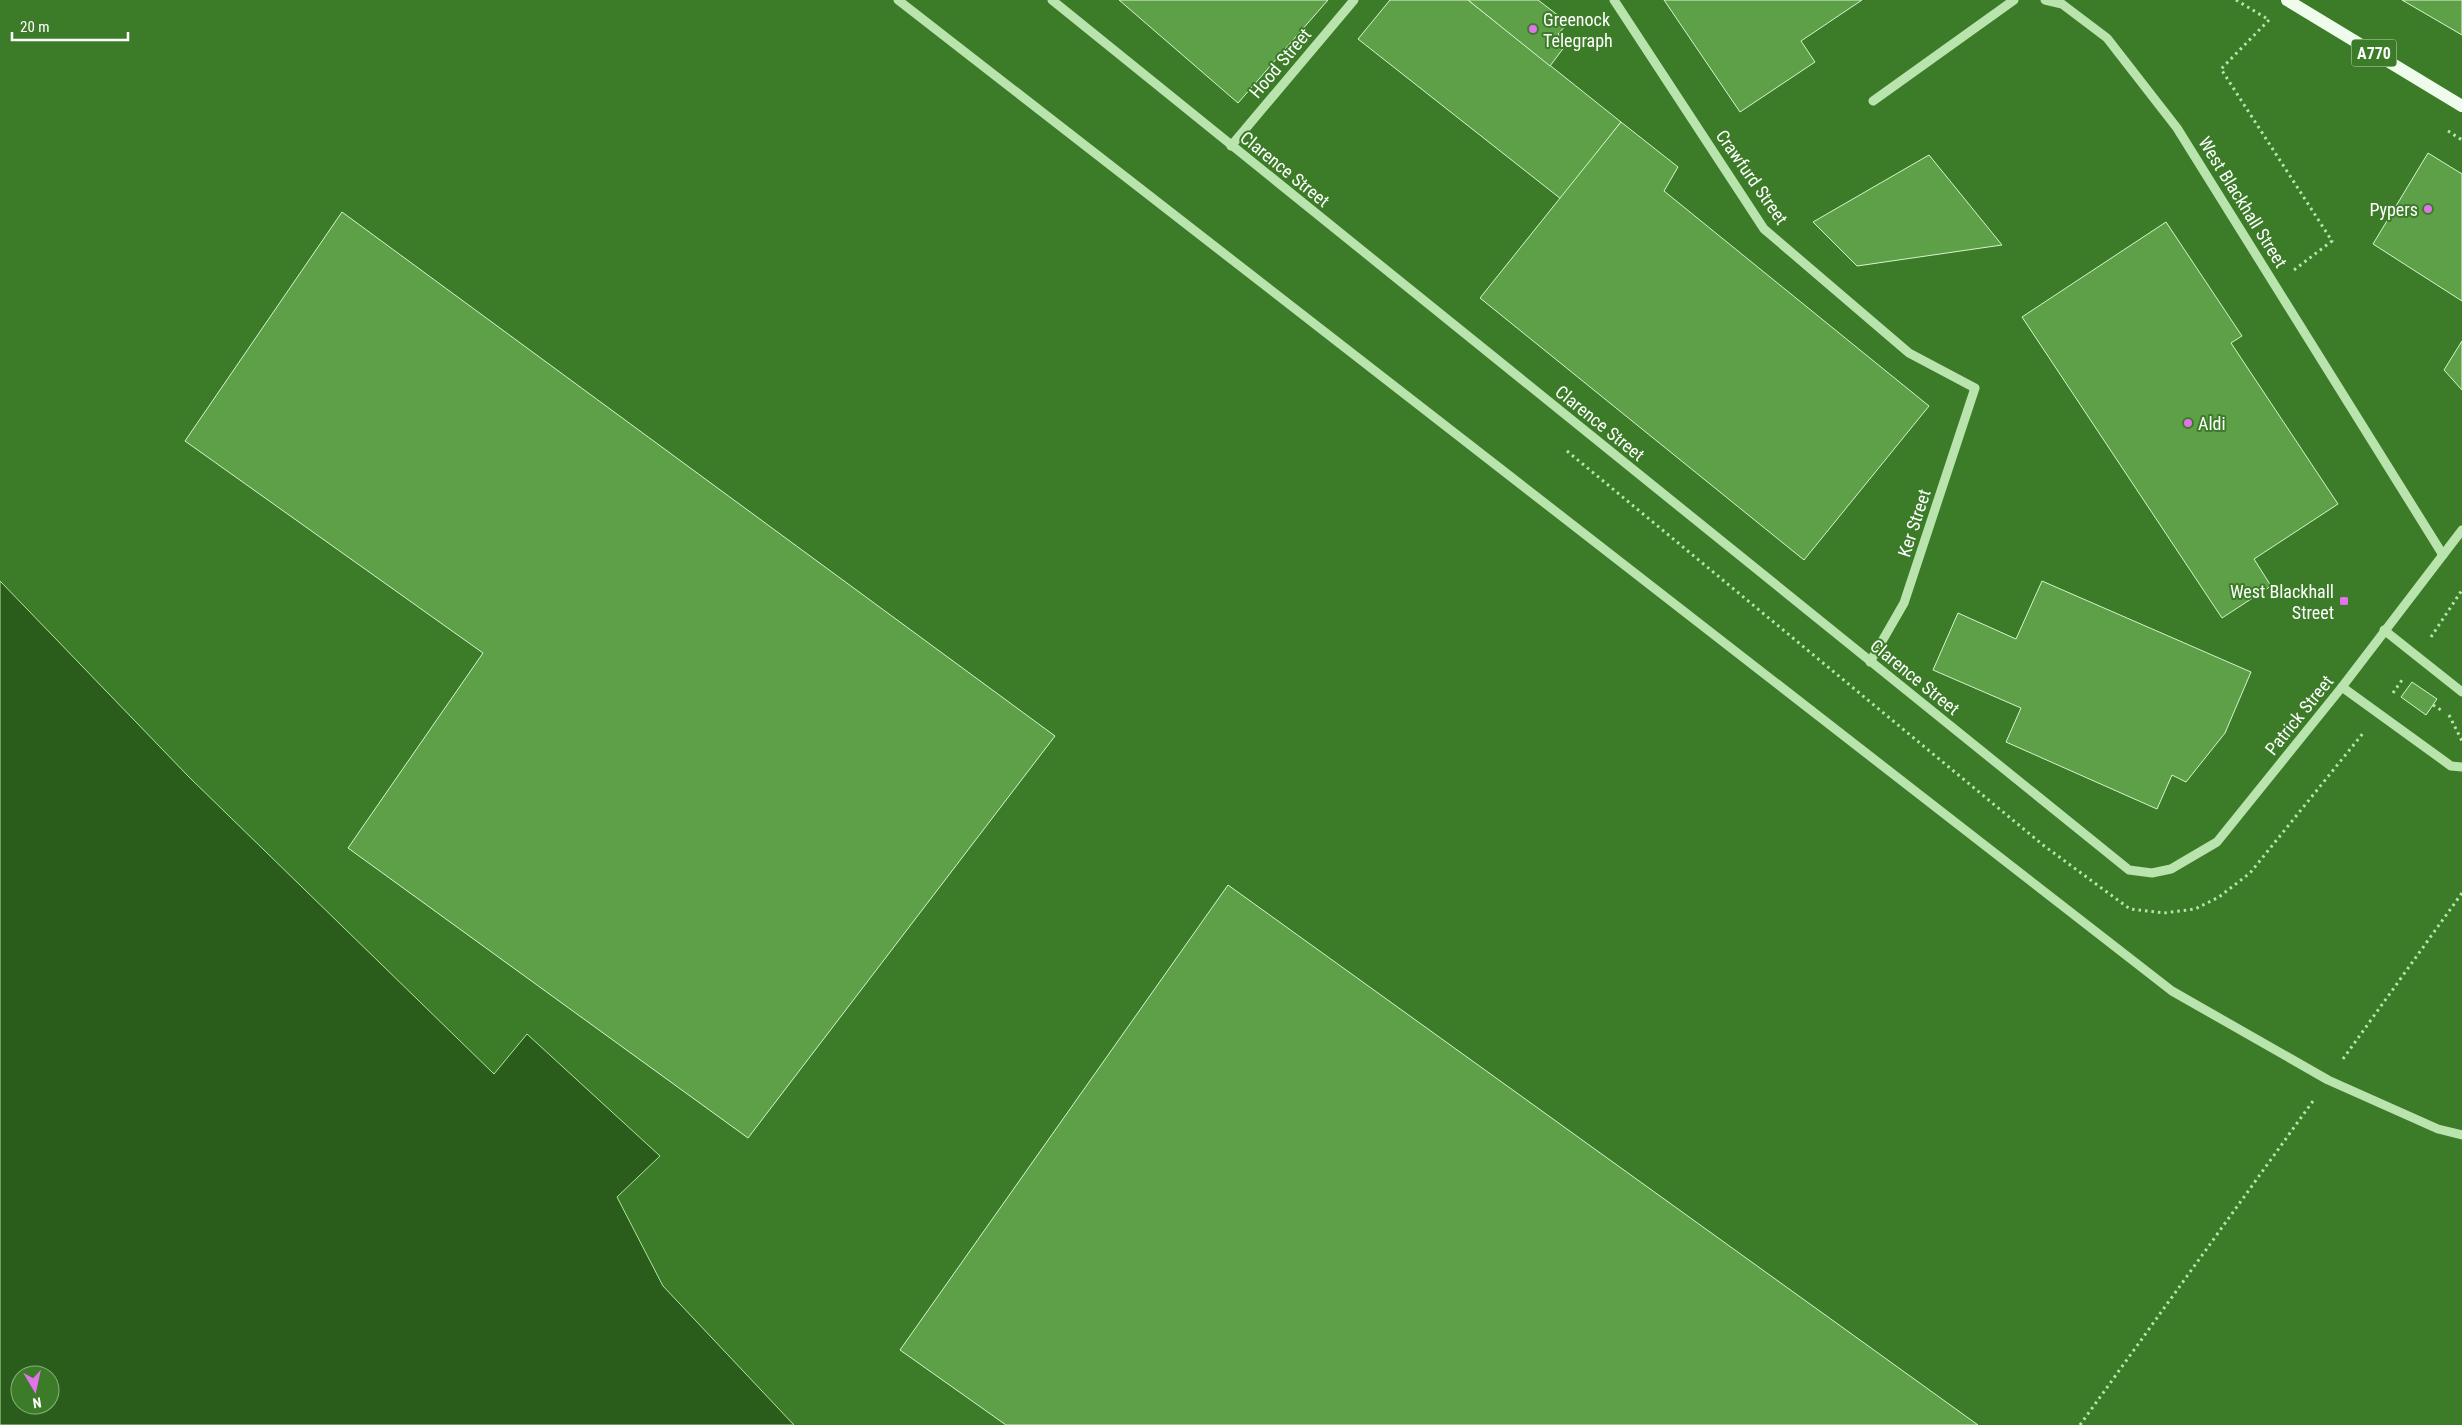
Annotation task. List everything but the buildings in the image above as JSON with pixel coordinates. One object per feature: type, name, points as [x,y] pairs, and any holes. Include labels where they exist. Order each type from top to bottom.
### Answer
[{"type":"main road","name":"A770","points":[[2287,0],[2462,106]]},
{"type":"street","points":[[898,0],[2172,991],[2328,1080],[2438,1129],[2462,1135]]},
{"type":"street","name":"Clarence Street","points":[[1052,0],[1230,146],[2129,870]]},
{"type":"street","name":"Hood Street","points":[[1230,146],[1354,0]]},
{"type":"street","name":"Crawfurd Street","points":[[1614,0],[1764,229],[1909,353],[1975,388]]},
{"type":"street","points":[[1873,101],[2014,0]]},
{"type":"street","name":"West Blackhall Street","points":[[2045,0],[2062,4],[2107,38],[2177,128],[2443,555]]},
{"type":"street","name":"Ker Street","points":[[1870,662],[1904,603],[1975,388]]},
{"type":"street","name":"Patrick Street","points":[[2129,870],[2152,873],[2171,869],[2217,842],[2342,687],[2462,530]]},
{"type":"street","points":[[2384,630],[2462,692]]},
{"type":"street","points":[[2342,687],[2451,766],[2462,767]]},
{"type":"path","points":[[2269,20],[2221,69],[2332,241],[2275,284]]},
{"type":"path","points":[[2433,705],[2450,716],[2462,741]]},
{"type":"path","points":[[2080,1425],[2462,893]]},
{"type":"shaded area","points":[[0,581],[189,777],[494,1074],[527,1034],[660,1156],[617,1197],[663,1286],[794,1425],[0,1425]]},
{"type":"place","name":"Greenock Telegraph","points":[[1533,29]]},
{"type":"place","name":"Pypers","points":[[2428,209]]},
{"type":"place","name":"Aldi","points":[[2188,423]]},
{"type":"place","name":"West Blackhall Street","points":[[2344,601]]}]
